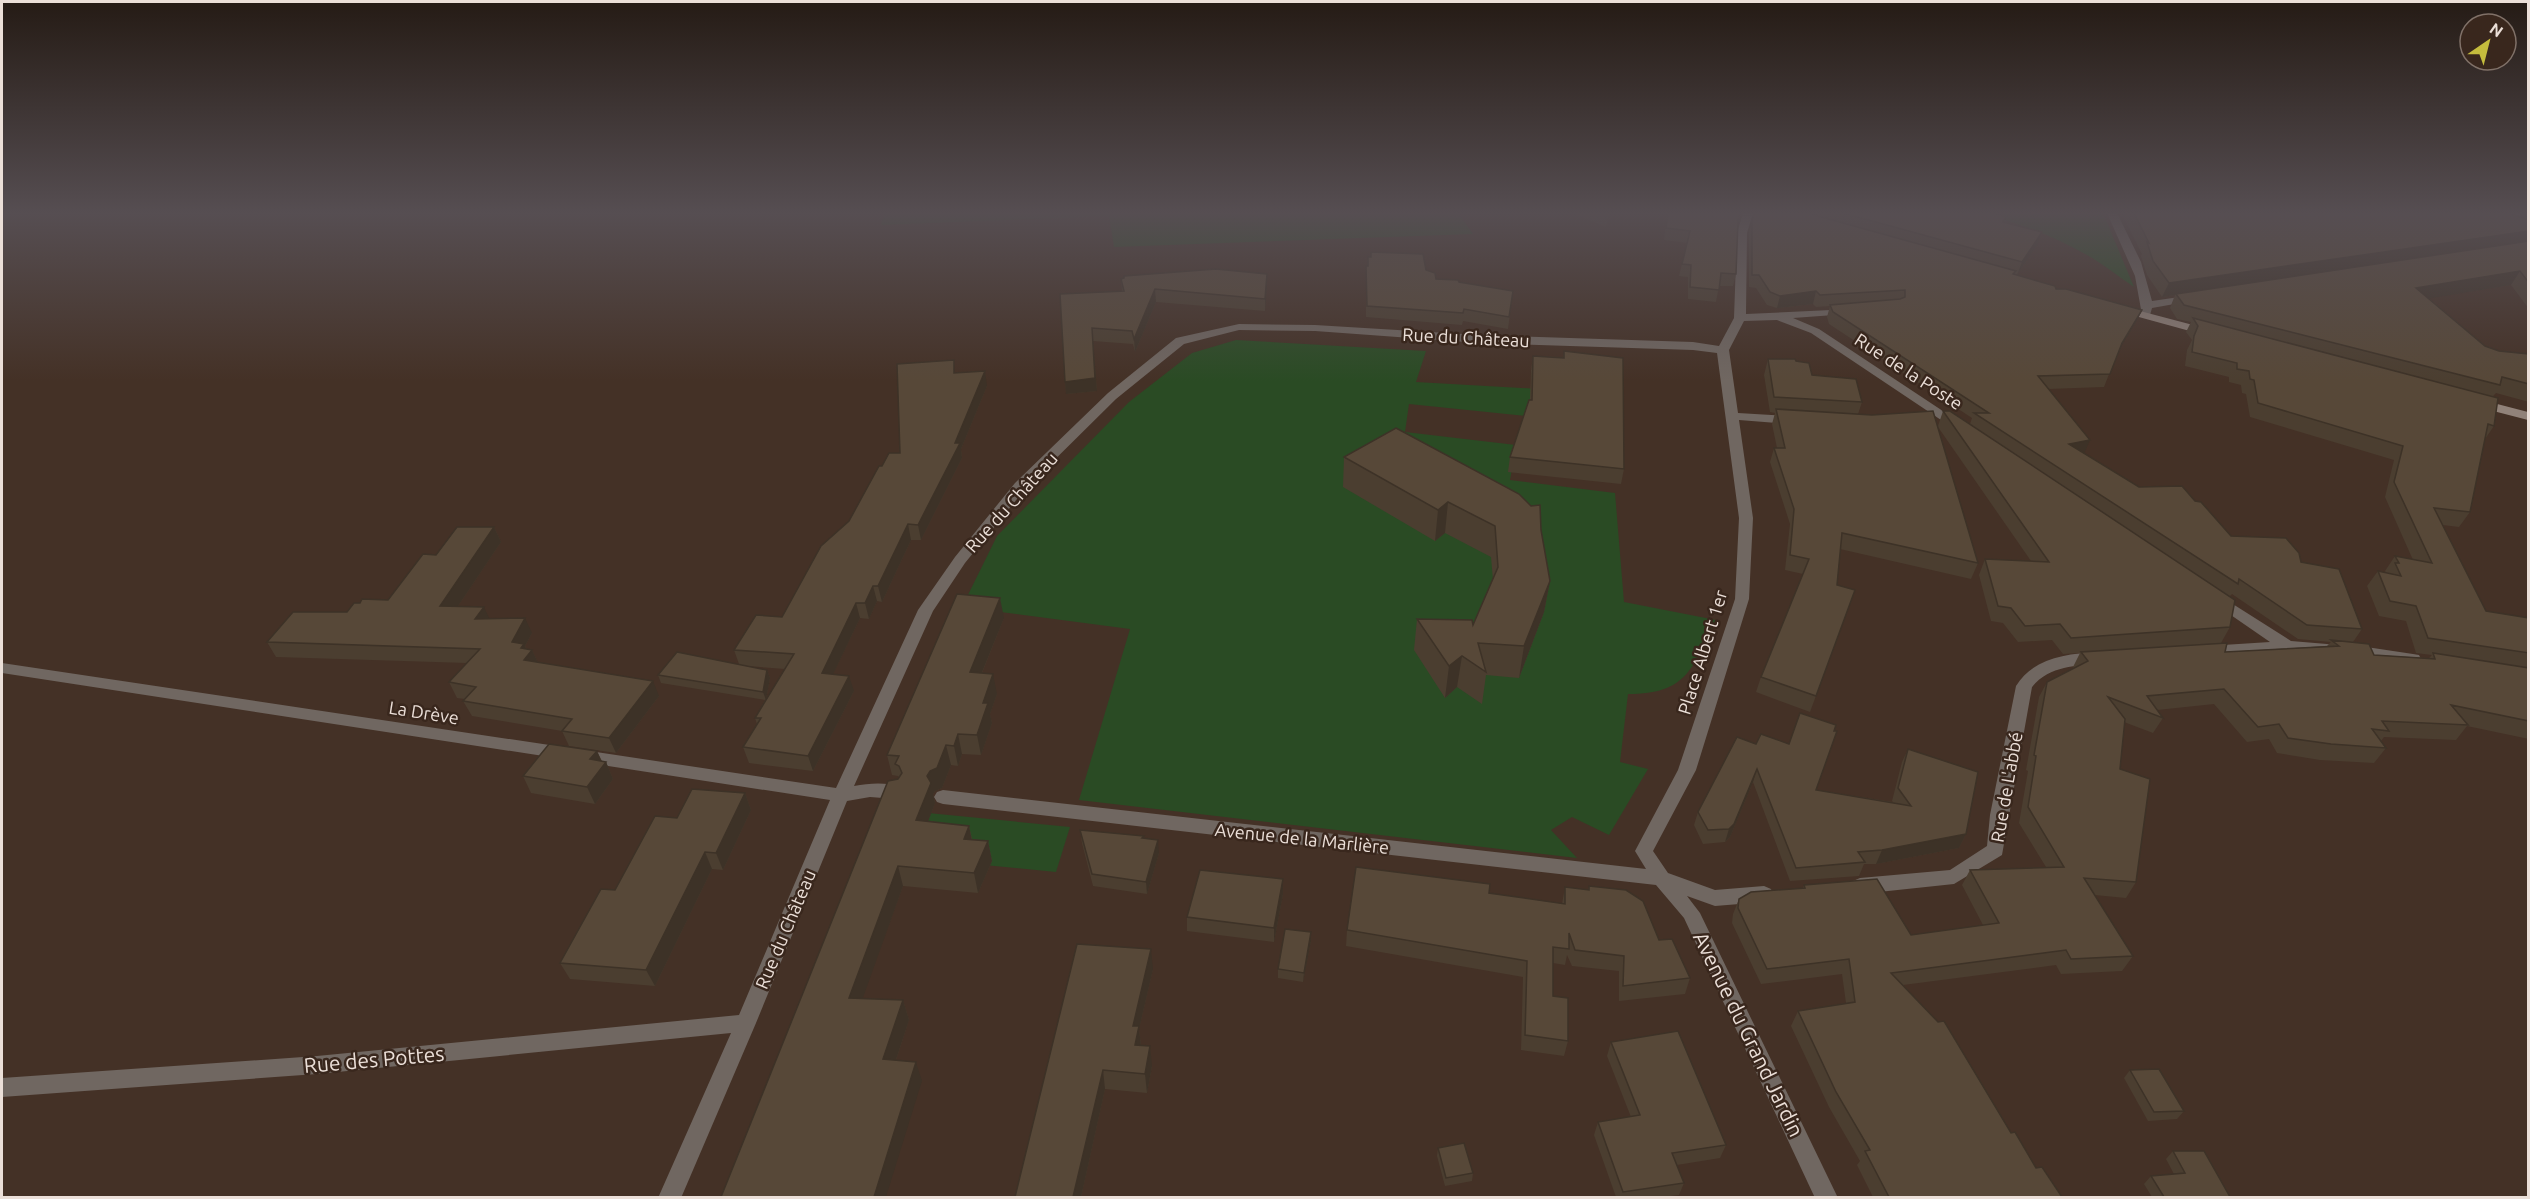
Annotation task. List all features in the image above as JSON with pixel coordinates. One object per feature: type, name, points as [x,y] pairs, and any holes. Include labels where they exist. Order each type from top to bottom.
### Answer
[{"type":"main road","points":[[2112,306],[2147,310],[2215,334]]},
{"type":"main road","points":[[2467,400],[2529,416]]},
{"type":"street","points":[[1723,350],[1740,318],[1741,269]]},
{"type":"street","points":[[2136,269],[2143,284],[2147,310],[2207,296]]},
{"type":"street","points":[[1778,316],[1864,309]]},
{"type":"street","name":"Rue de la Poste","points":[[1740,318],[1778,316],[1815,331],[1966,431]]},
{"type":"street","name":"Rue du Château","points":[[669,1197],[746,1023],[841,795],[926,610],[960,560],[1035,471],[1112,396],[1180,341],[1239,327],[1315,328],[1480,339],[1693,346],[1723,350]]},
{"type":"street","name":"Place Albert 1er","points":[[1661,878],[1644,851],[1686,770],[1742,599],[1746,518],[1723,350]]},
{"type":"street","points":[[1733,416],[1801,420]]},
{"type":"street","points":[[1928,421],[1947,418]]},
{"type":"street","points":[[2209,594],[2287,646]]},
{"type":"street","points":[[2185,652],[2287,646],[2350,650],[2429,662]]},
{"type":"street","name":"Rue de L'abbé","points":[[1839,888],[1954,877],[1996,850],[1999,815],[2024,686],[2031,676],[2043,668],[2066,660],[2117,656]]},
{"type":"street","name":"La Drève","points":[[2,668],[841,795]]},
{"type":"street","points":[[841,795],[870,790],[896,792]]},
{"type":"street","name":"Avenue de la Marlière","points":[[943,797],[1661,878]]},
{"type":"street","points":[[1661,878],[1715,898],[1783,892]]},
{"type":"street","name":"Avenue du Grand Jardin","points":[[1661,878],[1691,913],[1827,1197]]},
{"type":"street","name":"Rue des Pottes","points":[[2,1088],[317,1065],[746,1023]]},
{"type":"green space","points":[[2108,269],[2126,269],[2134,287]]},
{"type":"green space","points":[[1236,340],[1426,351],[1416,382],[1540,389],[1537,417],[1409,404],[1405,432],[1516,445],[1510,480],[1615,493],[1624,602],[1716,620],[1686,675],[1664,689],[1628,694],[1620,762],[1648,769],[1609,835],[1572,817],[1551,830],[1577,858],[1079,800],[1130,629],[962,607],[997,536],[1129,402],[1192,353]]},
{"type":"green space","points":[[928,813],[1070,827],[1056,872],[953,862],[917,844]]},
{"type":"building","points":[[1216,269],[1267,274],[1265,299],[1155,289],[1134,339],[1132,331],[1092,328],[1095,378],[1065,382],[1060,294],[1124,291],[1121,279],[1124,276]]},
{"type":"building","points":[[1366,269],[1426,269],[1435,273],[1436,279],[1458,280],[1513,291],[1509,317],[1464,309],[1463,313],[1367,306]]},
{"type":"building","points":[[1691,269],[1736,269],[1736,274],[1721,273],[1719,290],[1690,287]]},
{"type":"building","points":[[1752,269],[2009,269],[2016,271],[2013,274],[2055,286],[2056,289],[2066,289],[2142,310],[2122,343],[2110,374],[2038,376],[2090,440],[2069,444],[2139,487],[2182,486],[2195,501],[2201,502],[2231,536],[2286,538],[2299,553],[2301,562],[2339,569],[2362,629],[2307,625],[2239,579],[2238,584],[1974,413],[1989,413],[1833,312],[1830,305],[1900,299],[1905,297],[1905,290],[1820,295],[1816,291],[1780,296],[1770,292],[1759,275],[1752,275]]},
{"type":"building","points":[[2159,269],[2266,269],[2169,283]]},
{"type":"building","points":[[2343,269],[2529,269],[2529,283],[2520,271],[2416,288],[2485,346],[2499,351],[2529,354],[2529,384],[2502,377],[2500,385],[2184,305],[2176,294]]},
{"type":"building","points":[[2193,318],[2498,398],[2494,426],[2488,424],[2470,512],[2434,508],[2486,611],[2529,618],[2529,653],[2428,638],[2416,606],[2390,601],[2378,571],[2401,576],[2395,563],[2399,563],[2395,556],[2432,563],[2394,482],[2403,446],[2258,403],[2254,380],[2250,379],[2249,371],[2237,369],[2237,363],[2192,352],[2198,326]]},
{"type":"building","points":[[1564,351],[1623,358],[1624,469],[1510,457],[1529,400],[1532,400],[1533,356],[1564,358]]},
{"type":"building","points":[[1768,359],[1795,359],[1809,363],[1812,375],[1856,379],[1862,402],[1774,397]]},
{"type":"building","points":[[954,360],[954,373],[985,371],[955,443],[960,443],[918,525],[908,524],[878,586],[873,586],[865,603],[856,603],[822,673],[849,676],[808,756],[743,747],[761,718],[755,718],[794,654],[734,650],[756,615],[782,617],[821,546],[849,521],[879,466],[882,466],[889,453],[900,453],[897,364]]},
{"type":"building","points":[[1776,409],[1872,415],[1933,411],[1978,563],[1842,533],[1837,585],[1855,590],[1816,696],[1761,677],[1809,559],[1790,555],[1794,509],[1774,448],[1785,448]]},
{"type":"building","points":[[1943,411],[1950,411],[2235,600],[2230,627],[2071,638],[2060,624],[2025,626],[2011,608],[1998,606],[1985,559],[2049,562]]},
{"type":"building","points":[[1396,428],[1519,494],[1531,506],[1540,505],[1541,530],[1550,581],[1524,646],[1478,643],[1486,672],[1462,656],[1449,666],[1417,619],[1472,620],[1473,625],[1498,567],[1495,526],[1448,502],[1438,510],[1344,457]]},
{"type":"building","points":[[457,527],[494,527],[440,606],[484,607],[475,619],[525,618],[512,642],[524,644],[521,648],[532,650],[524,660],[653,681],[609,738],[562,731],[572,719],[463,701],[476,687],[449,682],[480,649],[267,642],[293,612],[347,612],[354,603],[360,603],[362,599],[388,600],[423,554],[436,555]]},
{"type":"building","points":[[957,594],[1000,598],[970,672],[993,674],[983,703],[988,703],[977,735],[958,734],[954,746],[946,745],[937,768],[930,771],[927,776],[931,783],[916,820],[969,826],[964,839],[988,841],[974,873],[898,866],[849,998],[903,1000],[883,1059],[916,1062],[874,1197],[721,1197],[888,781],[898,779],[902,773],[899,766],[895,764],[899,756],[887,755]]},
{"type":"building","points":[[2331,640],[2369,644],[2374,655],[2435,659],[2433,653],[2529,668],[2529,721],[2451,705],[2468,725],[2382,721],[2389,731],[2372,729],[2386,748],[2288,738],[2279,724],[2258,727],[2224,689],[2147,696],[2163,718],[2108,697],[2125,719],[2120,769],[2150,779],[2136,882],[2084,878],[2133,956],[2071,959],[2066,950],[1891,973],[1938,1022],[1944,1021],[2011,1133],[2015,1132],[2036,1168],[2042,1167],[2062,1197],[1889,1197],[1865,1151],[1870,1150],[1836,1092],[1798,1011],[1855,1002],[1849,959],[1767,969],[1738,908],[1739,899],[1751,892],[1877,879],[1911,935],[1999,923],[1970,870],[2064,867],[2028,807],[2036,756],[2034,755],[2047,682],[2088,661],[2081,652],[2227,643],[2225,652],[2339,646]]},
{"type":"building","points":[[677,652],[767,670],[763,692],[658,675]]},
{"type":"building","points":[[1800,713],[1836,725],[1834,731],[1837,731],[1816,790],[1911,806],[1898,788],[1908,749],[1978,772],[1966,834],[1882,850],[1858,852],[1865,862],[1796,868],[1757,769],[1734,824],[1729,829],[1708,830],[1698,812],[1737,737],[1756,744],[1761,734],[1789,744]]},
{"type":"building","points":[[549,744],[597,751],[590,759],[606,762],[587,787],[523,776]]},
{"type":"building","points":[[692,789],[745,793],[716,853],[705,852],[646,970],[560,963],[601,889],[615,890],[655,816],[677,818]]},
{"type":"building","points":[[1080,830],[1144,836],[1142,838],[1158,840],[1146,882],[1092,874]]},
{"type":"building","points":[[1356,867],[1490,884],[1489,893],[1565,904],[1565,887],[1589,890],[1589,886],[1626,890],[1643,901],[1659,940],[1672,939],[1690,978],[1623,986],[1624,956],[1575,950],[1569,933],[1569,949],[1553,947],[1553,996],[1568,998],[1568,1041],[1525,1035],[1527,961],[1347,930]]},
{"type":"building","points":[[1200,870],[1283,879],[1274,928],[1187,917]]},
{"type":"building","points":[[1285,929],[1311,932],[1304,973],[1278,969]]},
{"type":"building","points":[[1077,944],[1151,949],[1133,1026],[1139,1026],[1135,1045],[1150,1046],[1145,1074],[1103,1070],[1073,1197],[1015,1197]]},
{"type":"building","points":[[1678,1031],[1726,1145],[1672,1153],[1684,1183],[1623,1192],[1598,1122],[1640,1115],[1611,1042]]},
{"type":"building","points":[[2159,1069],[2184,1111],[2154,1112],[2130,1070]]},
{"type":"building","points":[[1464,1143],[1473,1173],[1446,1178],[1438,1148]]},
{"type":"building","points":[[2173,1151],[2204,1151],[2230,1197],[2164,1197],[2151,1176],[2185,1173]]}]
